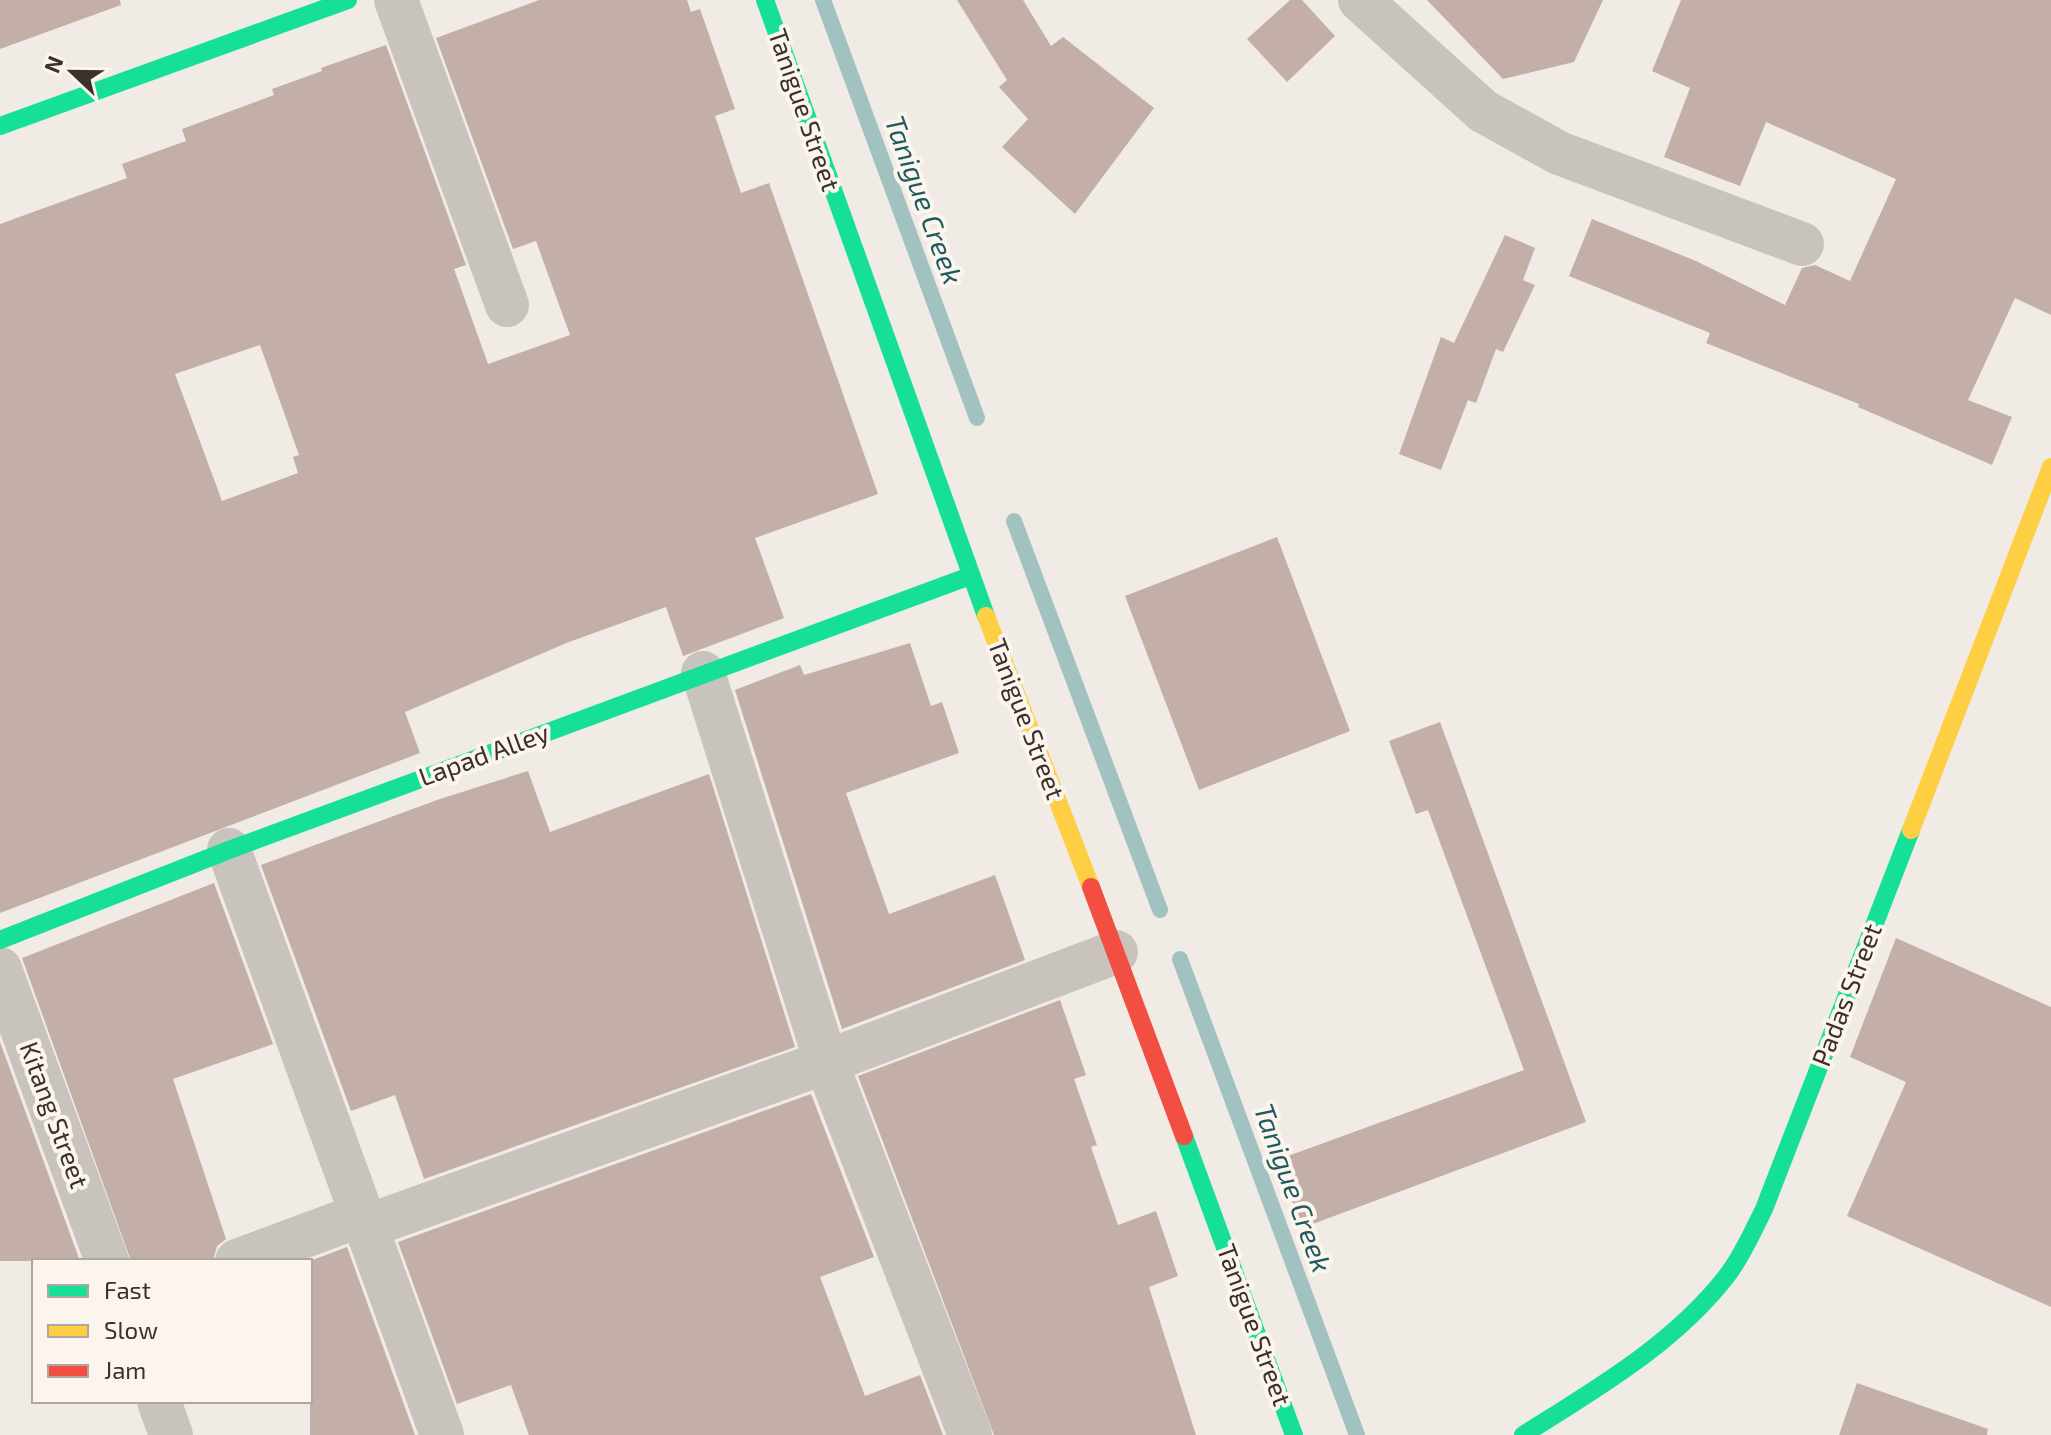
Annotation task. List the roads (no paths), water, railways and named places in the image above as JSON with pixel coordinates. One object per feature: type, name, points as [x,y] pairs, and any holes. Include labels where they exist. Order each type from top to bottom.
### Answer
[{"type":"street","points":[[0,126],[348,0]]},
{"type":"street","points":[[396,0],[507,305]]},
{"type":"street","name":"Tanigue Street","points":[[765,0],[970,576],[1116,952],[1294,1435]]},
{"type":"street","points":[[1360,0],[1483,111],[1559,153],[1802,244]]},
{"type":"street","name":"Padas Street","points":[[1523,1435],[1627,1369],[1687,1320],[1727,1276],[1750,1236],[1764,1209],[2051,467]]},
{"type":"street","name":"Lapad Alley","points":[[0,940],[229,850],[970,576]]},
{"type":"street","points":[[703,673],[826,1062],[970,1435]]},
{"type":"street","points":[[229,850],[442,1435]]},
{"type":"street","points":[[243,1259],[826,1062],[1116,952]]},
{"type":"street","name":"Kitang Street","points":[[0,969],[106,1259]]},
{"type":"street","points":[[160,1403],[171,1435]]},
{"type":"waterway","name":"Tanigue Creek","points":[[823,0],[977,418]]},
{"type":"waterway","name":"Tanigue Creek","points":[[1014,521],[1160,910]]},
{"type":"waterway","name":"Tanigue Creek","points":[[1180,959],[1357,1435]]}]
